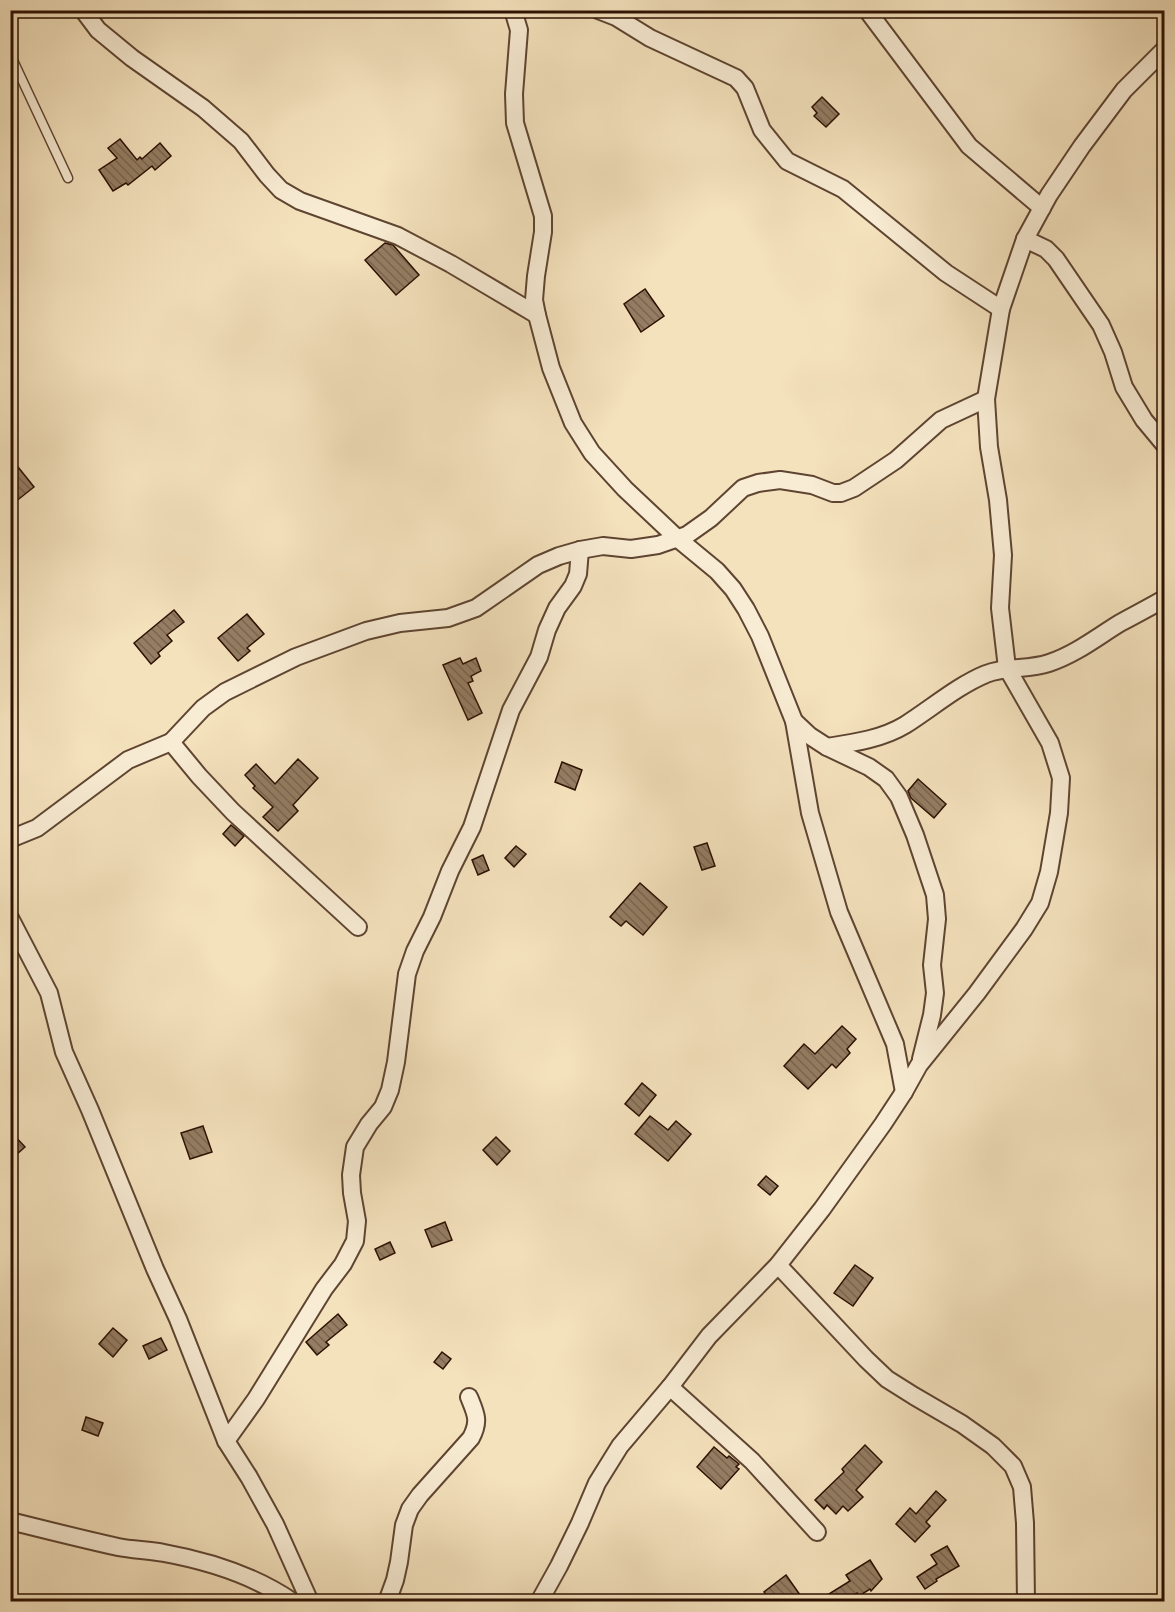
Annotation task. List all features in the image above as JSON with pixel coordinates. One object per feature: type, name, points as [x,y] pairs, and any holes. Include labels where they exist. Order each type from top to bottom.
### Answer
[{"type":"street","points":[[83,10],[98,30],[132,58],[203,108],[241,141],[281,190],[300,201],[398,236],[451,264],[537,315]]},
{"type":"street","points":[[513,10],[519,30],[514,94],[515,123],[543,216],[534,300],[551,368],[573,423],[592,453],[625,489],[677,538],[717,571],[747,609],[794,722],[810,813],[839,912],[895,1044],[904,1092]]},
{"type":"street","points":[[598,10],[616,17],[650,38],[736,78],[745,88],[762,130],[787,161],[843,189],[946,273],[1001,309]]},
{"type":"street","points":[[867,10],[969,146],[1042,208]]},
{"type":"street","points":[[539,1602],[580,1523],[597,1483],[620,1446],[709,1336],[778,1265],[822,1209],[904,1092],[920,1065],[977,993],[1024,929],[1040,903],[1049,872],[1059,813],[1061,778],[1050,743],[1007,668],[1000,609],[1003,555],[998,500],[989,447],[986,399],[1001,309],[1025,239],[1082,146],[1124,90],[1164,50]]},
{"type":"street","points":[[1025,239],[1046,249],[1056,259],[1095,316],[1113,352],[1124,387],[1144,420],[1164,444]]},
{"type":"street","points":[[10,839],[37,828],[128,760],[171,742],[203,708],[225,692],[296,657],[366,631],[400,623],[448,618],[476,608],[538,565],[559,556],[603,546],[632,549],[658,545],[687,535],[711,518],[744,488],[758,483],[780,480],[841,493],[854,488],[896,460],[942,420],[986,399]]},
{"type":"street","points":[[226,1442],[256,1399],[324,1289],[343,1264],[355,1241],[357,1221],[352,1193],[352,1162],[355,1147],[383,1107],[390,1090],[396,1062],[407,974],[450,871],[472,826],[511,710],[539,657],[547,630],[557,608],[573,586],[578,574],[580,550]]},
{"type":"street","points":[[827,747],[860,742],[889,733],[904,726],[949,695],[986,675],[1007,668],[1026,668],[1047,664],[1071,655],[1120,623],[1164,599]]},
{"type":"street","points":[[794,722],[827,747],[868,767],[886,779],[899,797],[915,835],[935,895],[937,919],[932,965],[935,993],[920,1065]]},
{"type":"street","points":[[171,742],[233,812],[358,927]]},
{"type":"street","points":[[10,918],[49,993],[64,1052],[178,1319],[226,1442],[275,1524],[310,1602]]},
{"type":"street","points":[[778,1265],[866,1359],[887,1378],[962,1424],[993,1446],[1013,1466],[1022,1487],[1026,1602]]},
{"type":"street","points":[[670,1387],[752,1461],[817,1532]]},
{"type":"street","points":[[387,1602],[399,1562],[404,1525],[410,1509],[471,1438],[476,1427],[476,1415],[469,1397]]},
{"type":"street","points":[[10,1521],[112,1545],[164,1552],[200,1561],[249,1578],[273,1589],[292,1602]]},
{"type":"lane","points":[[10,54],[68,178]]},
{"type":"building","points":[[822,97],[839,114],[826,127],[814,116],[817,113],[812,107]]},
{"type":"building","points":[[120,139],[137,160],[140,157],[142,159],[160,143],[171,156],[155,170],[152,166],[128,185],[126,183],[113,191],[99,170],[117,158],[108,148]]},
{"type":"building","points":[[385,243],[393,245],[419,275],[396,295],[365,260]]},
{"type":"building","points":[[645,289],[664,316],[641,332],[624,304]]},
{"type":"building","points":[[10,457],[34,487],[10,506]]},
{"type":"building","points":[[174,610],[184,622],[167,635],[172,641],[158,653],[160,656],[151,664],[134,643]]},
{"type":"building","points":[[247,614],[264,634],[247,648],[250,651],[238,661],[218,638]]},
{"type":"building","points":[[460,658],[463,664],[476,658],[481,671],[471,676],[473,681],[468,683],[482,713],[468,720],[443,665]]},
{"type":"building","points":[[298,759],[318,778],[293,805],[298,811],[278,831],[263,817],[273,807],[253,788],[255,786],[245,775],[256,764],[275,784]]},
{"type":"building","points":[[562,762],[582,770],[575,790],[555,782]]},
{"type":"building","points":[[918,779],[946,804],[934,818],[911,798],[908,791]]},
{"type":"building","points":[[231,825],[244,836],[235,846],[223,834]]},
{"type":"building","points":[[707,843],[715,866],[702,870],[694,847]]},
{"type":"building","points":[[516,846],[526,854],[514,867],[505,858]]},
{"type":"building","points":[[483,855],[489,870],[478,875],[472,860]]},
{"type":"building","points":[[640,883],[667,907],[643,935],[626,921],[621,926],[610,917]]},
{"type":"building","points":[[842,1026],[856,1039],[847,1049],[850,1053],[836,1068],[832,1064],[808,1089],[784,1066],[804,1044],[815,1054]]},
{"type":"building","points":[[642,1083],[656,1095],[639,1116],[625,1104]]},
{"type":"building","points":[[650,1116],[668,1130],[676,1121],[691,1134],[668,1161],[635,1134]]},
{"type":"building","points":[[203,1126],[212,1152],[190,1159],[181,1133]]},
{"type":"building","points":[[10,1131],[25,1147],[10,1160]]},
{"type":"building","points":[[496,1137],[510,1151],[497,1165],[483,1150]]},
{"type":"building","points":[[766,1176],[778,1186],[770,1195],[758,1185]]},
{"type":"building","points":[[445,1222],[452,1240],[432,1247],[425,1230]]},
{"type":"building","points":[[390,1242],[395,1253],[380,1260],[375,1249]]},
{"type":"building","points":[[855,1265],[873,1278],[853,1306],[834,1293]]},
{"type":"building","points":[[338,1314],[347,1325],[326,1342],[329,1345],[317,1355],[306,1342]]},
{"type":"building","points":[[113,1328],[127,1340],[113,1357],[99,1344]]},
{"type":"building","points":[[161,1338],[167,1350],[149,1359],[143,1346]]},
{"type":"building","points":[[442,1352],[451,1359],[443,1369],[434,1362]]},
{"type":"building","points":[[86,1417],[103,1423],[98,1436],[82,1430]]},
{"type":"building","points":[[865,1445],[882,1462],[856,1490],[863,1497],[848,1511],[843,1506],[836,1514],[827,1505],[824,1509],[815,1500],[844,1472],[842,1469]]},
{"type":"building","points":[[714,1447],[739,1464],[736,1467],[739,1469],[721,1489],[697,1467]]},
{"type":"building","points":[[936,1491],[946,1500],[926,1522],[930,1526],[915,1542],[896,1524],[910,1508],[916,1514]]},
{"type":"building","points":[[947,1546],[959,1566],[936,1579],[937,1581],[925,1589],[917,1577],[937,1564],[931,1555]]},
{"type":"building","points":[[870,1560],[882,1579],[871,1591],[870,1589],[859,1596],[857,1593],[844,1602],[816,1602],[850,1581],[846,1575]]},
{"type":"building","points":[[786,1575],[805,1602],[771,1602],[764,1592]]}]
